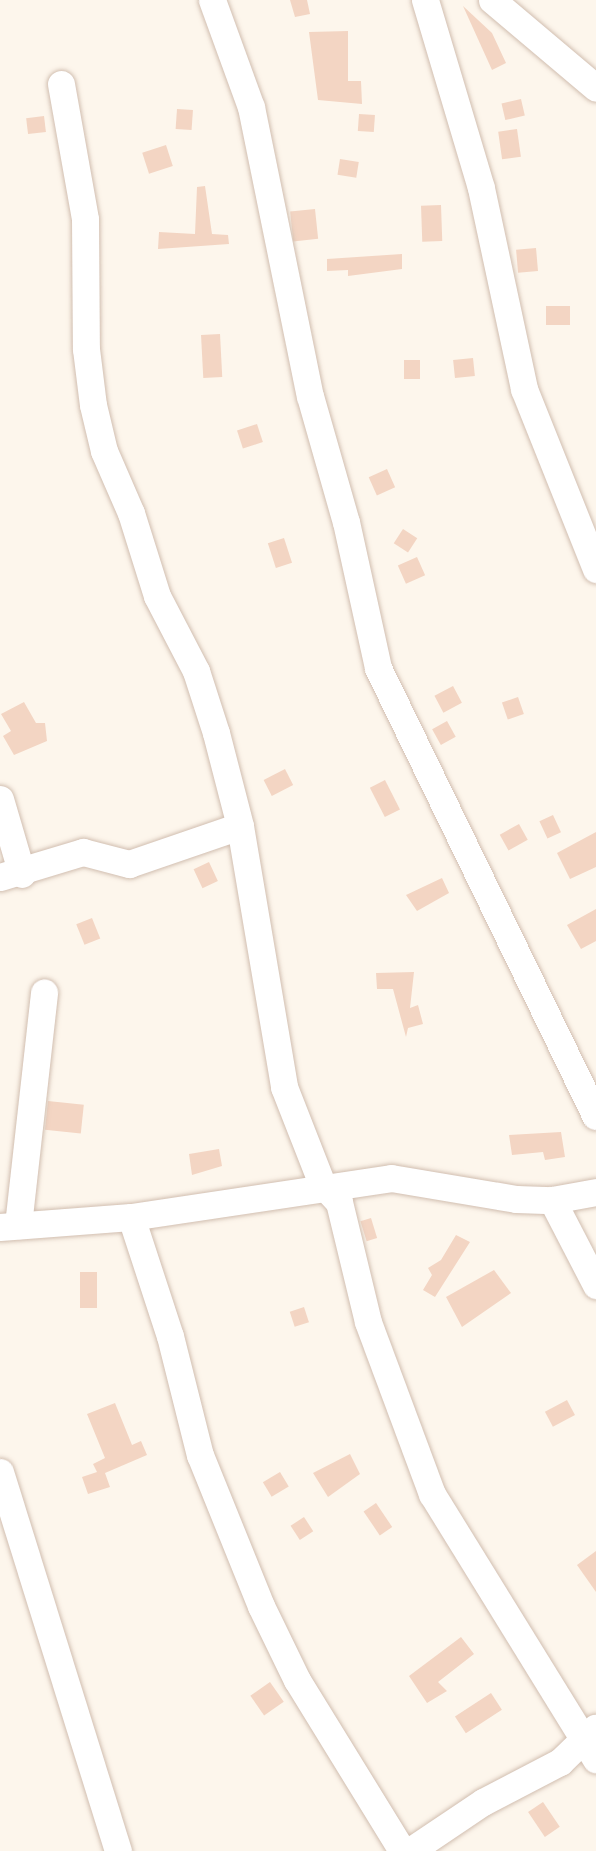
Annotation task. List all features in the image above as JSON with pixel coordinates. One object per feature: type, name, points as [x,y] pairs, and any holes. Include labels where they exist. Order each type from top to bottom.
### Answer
[{"type":"street","points":[[213,0],[251,108],[310,396],[346,522],[378,668],[596,1116]]},
{"type":"street","points":[[425,0],[481,188],[524,389],[596,569]]},
{"type":"street","points":[[492,0],[596,88]]},
{"type":"street","points":[[60,84],[85,219],[86,349],[104,451],[131,513],[157,596],[196,671],[240,826],[284,1087],[322,1184],[339,1202],[368,1322],[432,1494],[592,1742],[560,1762],[483,1802],[410,1851]]},
{"type":"street","points":[[0,799],[11,875],[83,852],[129,864],[240,826]]},
{"type":"street","points":[[44,992],[9,1226],[131,1217],[322,1184],[427,1180],[516,1199],[552,1200],[596,1192]]},
{"type":"street","points":[[552,1200],[596,1286]]},
{"type":"street","points":[[131,1217],[170,1336],[200,1455],[261,1606],[297,1680],[402,1851]]},
{"type":"street","points":[[0,1472],[118,1851]]},
{"type":"building","points":[[290,0],[307,0],[310,14],[295,17]]},
{"type":"building","points":[[463,6],[492,33],[506,63],[492,70]]},
{"type":"building","points":[[348,31],[348,81],[361,81],[362,104],[318,100],[309,32]]},
{"type":"building","points":[[521,99],[525,116],[505,120],[502,103]]},
{"type":"building","points":[[177,109],[193,110],[192,130],[176,129]]},
{"type":"building","points":[[359,114],[375,115],[374,132],[358,131]]},
{"type":"building","points":[[44,116],[46,132],[28,134],[26,118]]},
{"type":"building","points":[[517,129],[521,157],[502,159],[498,132]]},
{"type":"building","points":[[166,145],[173,166],[149,174],[142,153]]},
{"type":"building","points":[[340,159],[359,162],[356,178],[337,175]]},
{"type":"building","points":[[205,186],[212,234],[228,235],[229,244],[158,249],[159,232],[195,234],[197,187]]},
{"type":"building","points":[[441,205],[442,241],[422,242],[421,206]]},
{"type":"building","points":[[315,209],[318,239],[293,241],[290,212]]},
{"type":"building","points":[[536,248],[538,271],[518,273],[516,250]]},
{"type":"building","points":[[402,254],[402,269],[348,276],[348,270],[327,271],[327,259]]},
{"type":"building","points":[[546,306],[570,306],[570,325],[546,325]]},
{"type":"building","points":[[220,334],[222,377],[203,378],[201,335]]},
{"type":"building","points":[[473,358],[475,376],[455,378],[453,360]]},
{"type":"building","points":[[404,360],[420,360],[420,379],[404,379]]},
{"type":"building","points":[[257,424],[263,442],[243,449],[237,430]]},
{"type":"building","points":[[387,469],[395,487],[377,495],[369,477]]},
{"type":"building","points":[[403,529],[417,538],[408,553],[394,543]]},
{"type":"building","points":[[284,538],[292,563],[276,568],[268,543]]},
{"type":"building","points":[[417,557],[425,575],[406,584],[398,566]]},
{"type":"building","points":[[453,686],[462,703],[443,713],[434,696]]},
{"type":"building","points":[[518,697],[524,714],[508,720],[502,703]]},
{"type":"building","points":[[24,702],[36,723],[45,723],[47,741],[14,755],[3,736],[11,731],[1,714]]},
{"type":"building","points":[[447,721],[456,737],[441,745],[432,729]]},
{"type":"building","points":[[285,769],[293,785],[272,796],[264,780]]},
{"type":"building","points":[[385,780],[400,809],[385,817],[370,788]]},
{"type":"building","points":[[553,815],[561,832],[547,839],[539,821]]},
{"type":"building","points":[[519,824],[528,840],[508,850],[500,835]]},
{"type":"building","points":[[596,832],[596,867],[570,879],[557,853]]},
{"type":"building","points":[[209,862],[218,881],[202,888],[194,869]]},
{"type":"building","points":[[442,878],[449,893],[417,911],[406,895]]},
{"type":"building","points":[[596,909],[596,941],[581,949],[567,925]]},
{"type":"building","points":[[92,918],[100,938],[84,945],[76,924]]},
{"type":"building","points":[[414,972],[410,1008],[418,1005],[423,1024],[408,1028],[406,1037],[393,989],[377,989],[376,973]]},
{"type":"building","points":[[48,1101],[84,1105],[81,1134],[45,1130]]},
{"type":"building","points":[[561,1132],[565,1157],[545,1160],[543,1152],[512,1155],[509,1135]]},
{"type":"building","points":[[219,1149],[222,1166],[192,1175],[189,1154]]},
{"type":"building","points":[[371,1218],[377,1238],[367,1241],[360,1221]]},
{"type":"building","points":[[456,1235],[470,1242],[435,1297],[423,1290],[432,1275],[428,1268],[441,1260]]},
{"type":"building","points":[[494,1270],[511,1293],[462,1327],[446,1297]]},
{"type":"building","points":[[80,1272],[97,1272],[97,1308],[80,1308]]},
{"type":"building","points":[[304,1307],[309,1322],[295,1327],[290,1312]]},
{"type":"building","points":[[567,1400],[575,1415],[553,1427],[545,1412]]},
{"type":"building","points":[[115,1403],[132,1445],[141,1441],[147,1455],[105,1473],[110,1487],[88,1494],[82,1477],[97,1472],[93,1464],[105,1458],[87,1414]]},
{"type":"building","points":[[350,1454],[360,1474],[328,1497],[313,1473]]},
{"type":"building","points":[[280,1472],[289,1487],[272,1497],[263,1482]]},
{"type":"building","points":[[376,1503],[392,1527],[380,1535],[364,1511]]},
{"type":"building","points":[[304,1517],[313,1531],[300,1540],[291,1526]]},
{"type":"building","points":[[596,1551],[596,1592],[577,1565]]},
{"type":"building","points":[[461,1637],[474,1654],[438,1682],[447,1691],[427,1703],[409,1676]]},
{"type":"building","points":[[270,1682],[284,1702],[264,1715],[250,1696]]},
{"type":"building","points":[[491,1693],[502,1710],[466,1733],[455,1716]]},
{"type":"building","points":[[543,1802],[560,1827],[545,1837],[528,1812]]}]
